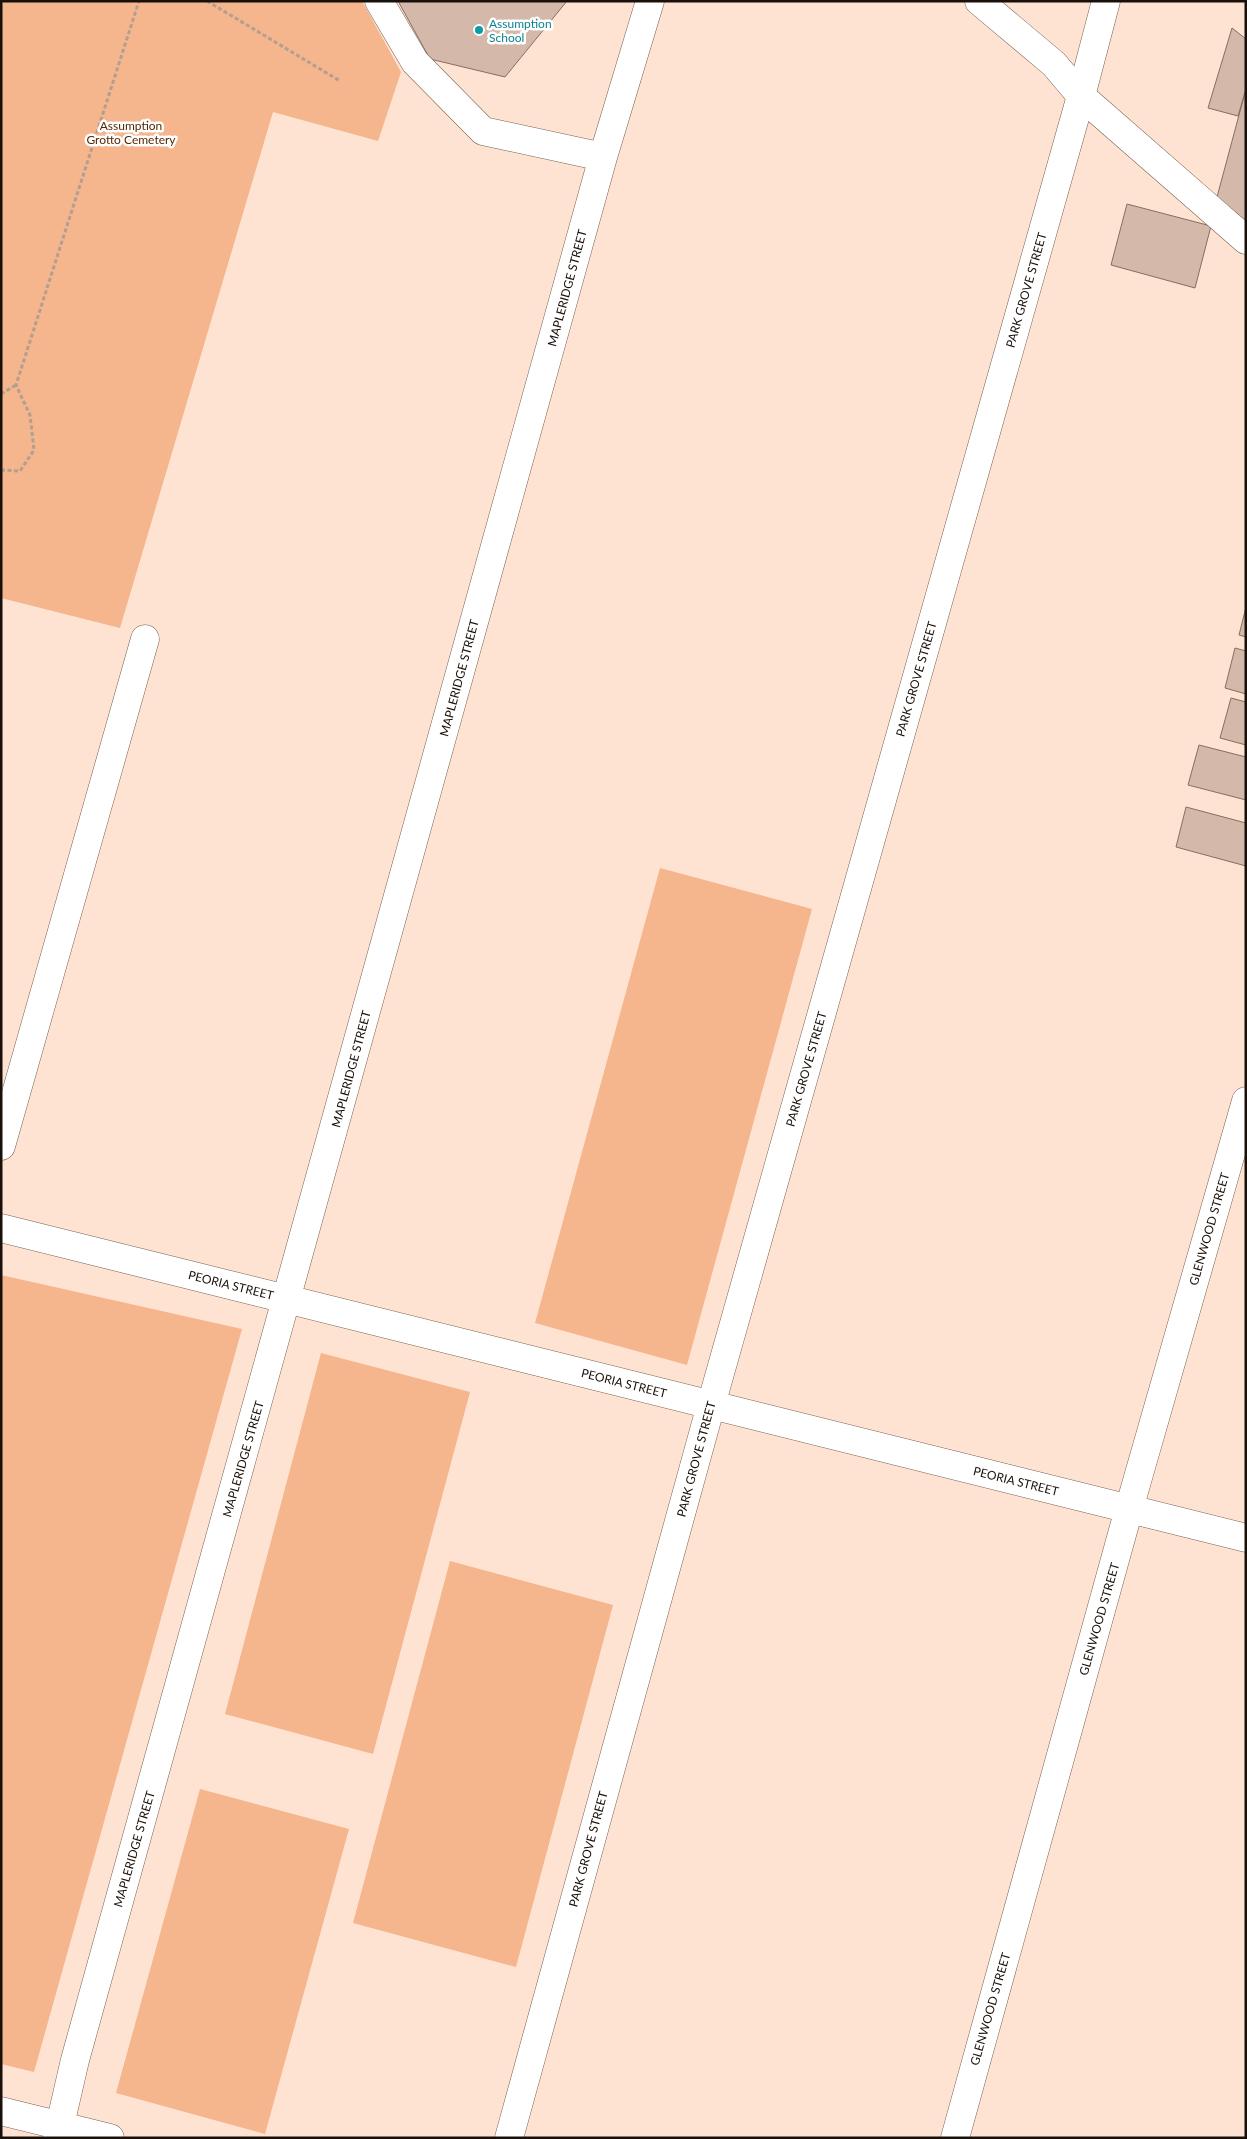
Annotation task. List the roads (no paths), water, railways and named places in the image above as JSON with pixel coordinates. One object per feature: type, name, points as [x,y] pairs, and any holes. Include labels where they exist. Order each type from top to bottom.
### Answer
[{"type":"street","points":[[379,1],[416,62],[483,131],[603,157]]},
{"type":"street","name":"MAPLERIDGE STREET","points":[[59,2131],[78,2051],[603,157],[650,1]]},
{"type":"street","points":[[980,1],[1054,64],[1081,96],[1246,240]]},
{"type":"street","name":"PARK GROVE STREET","points":[[508,2138],[711,1405],[1081,96],[1106,1]]},
{"type":"street","points":[[1,1146],[145,639]]},
{"type":"street","name":"GLENWOOD STREET","points":[[955,2138],[1129,1509],[1246,1101]]},
{"type":"street","name":"PEORIA STREET","points":[[1,1228],[1246,1538]]},
{"type":"street","points":[[1,2110],[59,2131],[110,2138]]},
{"type":"place","name":"Assumption School","points":[[479,30]]},
{"type":"park label","name":"Assumption Grotto Cemetery","points":[[131,132]]}]
